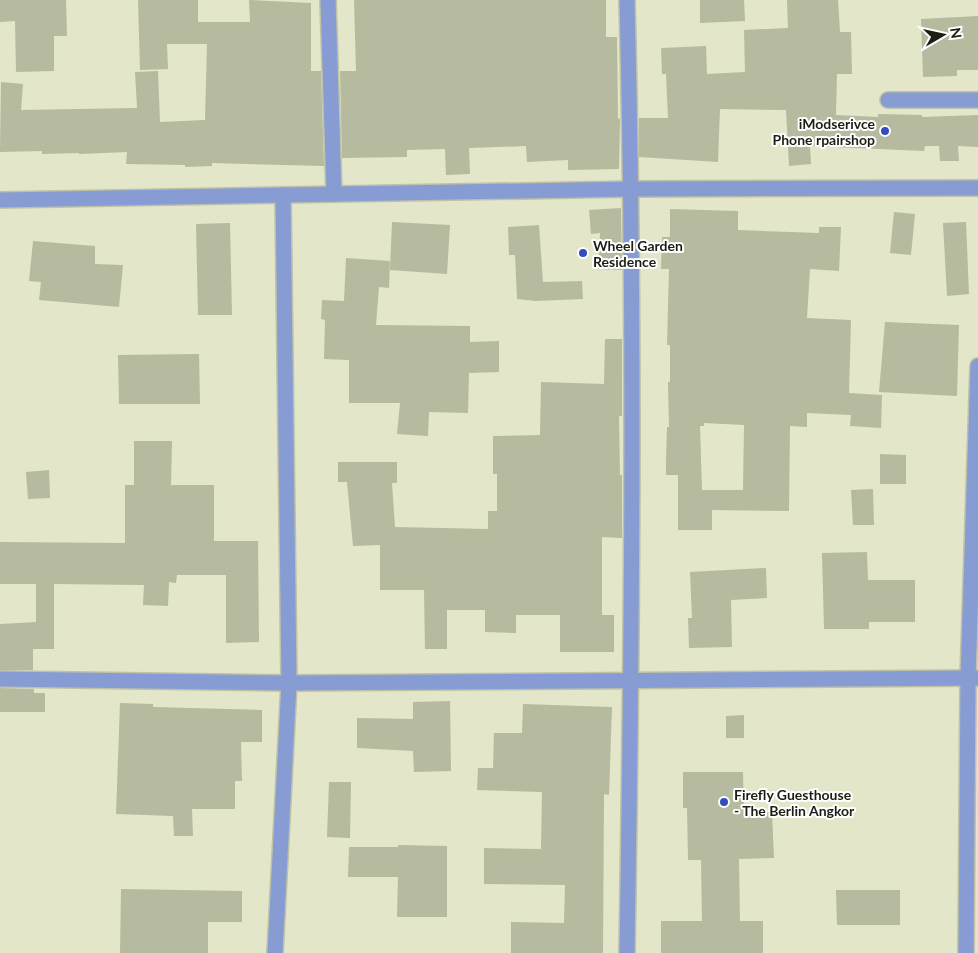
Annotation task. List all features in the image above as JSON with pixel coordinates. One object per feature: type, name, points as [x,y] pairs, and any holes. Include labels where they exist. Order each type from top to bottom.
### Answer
[{"type":"street","points":[[328,0],[334,194]]},
{"type":"street","points":[[627,0],[632,189],[631,681],[627,953]]},
{"type":"street","points":[[888,100],[978,100]]},
{"type":"street","points":[[0,200],[632,189],[978,188]]},
{"type":"street","points":[[275,953],[289,684],[284,195]]},
{"type":"street","points":[[966,953],[978,366]]},
{"type":"street","points":[[0,679],[289,684],[973,678]]},
{"type":"building","points":[[0,0],[66,0],[67,36],[54,36],[54,71],[16,72],[15,21],[0,22]]},
{"type":"building","points":[[138,0],[198,0],[198,22],[250,22],[249,0],[311,3],[311,71],[321,71],[324,166],[212,163],[212,166],[185,167],[185,165],[126,164],[127,152],[42,154],[42,151],[0,152],[1,82],[23,84],[21,110],[137,108],[135,72],[158,71],[160,122],[205,120],[207,44],[167,44],[168,69],[140,70]]},
{"type":"building","points":[[354,0],[606,0],[606,37],[617,37],[618,118],[620,119],[619,169],[568,170],[568,160],[527,162],[526,146],[469,148],[470,174],[446,175],[445,149],[407,150],[407,157],[342,158],[340,71],[356,71]]},
{"type":"building","points":[[700,0],[744,0],[745,21],[700,23]]},
{"type":"building","points":[[787,0],[838,0],[840,32],[851,32],[852,74],[837,74],[836,115],[878,117],[878,114],[922,115],[922,117],[978,115],[978,147],[958,146],[959,161],[940,161],[939,146],[925,146],[924,151],[810,146],[811,164],[789,166],[786,110],[720,109],[718,162],[639,157],[639,118],[668,118],[666,74],[662,74],[661,48],[706,46],[707,74],[745,72],[744,30],[788,28]]},
{"type":"building","points":[[978,16],[978,70],[957,70],[957,76],[923,77],[921,19]]},
{"type":"building","points":[[621,208],[622,270],[598,269],[600,233],[591,234],[589,210]]},
{"type":"building","points":[[670,209],[738,211],[738,230],[819,233],[819,227],[841,227],[839,271],[810,269],[807,318],[851,320],[849,393],[882,395],[881,428],[850,426],[851,415],[807,413],[807,427],[790,426],[789,511],[712,510],[712,530],[678,530],[678,475],[666,475],[667,427],[669,427],[668,382],[670,382],[670,345],[667,345],[669,269],[661,269],[662,237],[670,237]],"holes":[[[704,423],[744,425],[743,490],[702,490],[700,426],[704,426]]]},
{"type":"building","points":[[894,212],[915,214],[911,255],[890,253]]},
{"type":"building","points":[[392,222],[450,225],[447,274],[390,270]]},
{"type":"building","points":[[966,222],[969,294],[947,296],[943,223]]},
{"type":"building","points":[[230,223],[232,315],[198,315],[196,224]]},
{"type":"building","points":[[539,225],[543,282],[582,281],[583,299],[535,301],[517,299],[515,255],[509,255],[508,227]]},
{"type":"building","points":[[33,241],[95,246],[95,264],[123,265],[119,307],[39,300],[41,282],[29,281]]},
{"type":"building","points":[[346,258],[390,261],[389,288],[379,287],[376,325],[470,326],[470,342],[499,341],[499,372],[469,373],[468,413],[429,412],[428,436],[397,434],[400,403],[349,403],[349,360],[324,359],[325,320],[321,319],[322,300],[344,301]]},
{"type":"building","points":[[885,322],[959,325],[957,396],[879,392]]},
{"type":"building","points":[[605,339],[622,339],[622,416],[619,416],[620,475],[622,475],[622,538],[602,537],[602,615],[614,615],[614,652],[560,652],[560,615],[516,615],[516,633],[485,632],[485,610],[447,610],[447,649],[425,649],[424,590],[380,590],[380,545],[353,546],[347,482],[338,482],[338,462],[397,462],[397,483],[392,483],[395,527],[488,529],[488,511],[497,511],[497,474],[493,474],[493,436],[540,435],[541,382],[604,384]]},
{"type":"building","points":[[199,354],[200,404],[119,404],[118,355]]},
{"type":"building","points":[[134,441],[172,441],[171,485],[214,485],[214,541],[258,541],[259,642],[226,643],[226,575],[177,575],[176,583],[169,582],[168,606],[143,605],[144,585],[54,584],[54,649],[33,649],[33,670],[0,670],[0,624],[36,622],[36,584],[0,584],[0,542],[125,543],[125,485],[134,485]]},
{"type":"building","points":[[880,454],[906,455],[906,484],[880,484]]},
{"type":"building","points":[[49,470],[50,498],[28,499],[26,472]]},
{"type":"building","points":[[873,489],[874,525],[853,525],[851,490]]},
{"type":"building","points":[[867,552],[868,580],[915,580],[915,622],[869,622],[869,629],[824,629],[822,553]]},
{"type":"building","points":[[766,568],[767,598],[731,600],[732,647],[689,648],[688,618],[692,618],[690,572]]},
{"type":"building","points":[[0,688],[34,689],[34,693],[45,693],[45,712],[0,712]]},
{"type":"building","points":[[450,701],[451,771],[414,772],[413,751],[357,748],[357,718],[413,719],[413,702]]},
{"type":"building","points":[[120,703],[153,704],[153,707],[262,710],[262,742],[241,742],[242,781],[235,781],[235,809],[192,809],[193,836],[174,836],[173,816],[116,814]]},
{"type":"building","points":[[523,704],[612,707],[609,795],[604,794],[603,953],[511,953],[511,922],[564,923],[565,885],[484,884],[484,848],[541,849],[542,792],[477,790],[478,768],[493,768],[494,733],[522,733]]},
{"type":"building","points":[[744,715],[744,738],[726,738],[726,716]]},
{"type":"building","points":[[683,772],[743,772],[744,813],[772,812],[774,858],[739,859],[740,921],[763,921],[763,953],[661,953],[661,921],[702,921],[701,860],[688,860],[687,808],[683,808]]},
{"type":"building","points":[[329,782],[351,782],[350,838],[327,837]]},
{"type":"building","points":[[398,845],[447,846],[447,917],[397,917],[398,877],[348,877],[349,847],[398,847]]},
{"type":"building","points":[[121,889],[242,891],[242,922],[208,922],[208,953],[120,953]]},
{"type":"building","points":[[836,890],[900,890],[900,925],[837,925]]},
{"type":"place","name":"iModserivce Phone rpairshop","points":[[885,131]]},
{"type":"place","name":"Wheel Garden Residence","points":[[583,253]]},
{"type":"place","name":"Firefly Guesthouse - The Berlin Angkor","points":[[724,802]]}]
